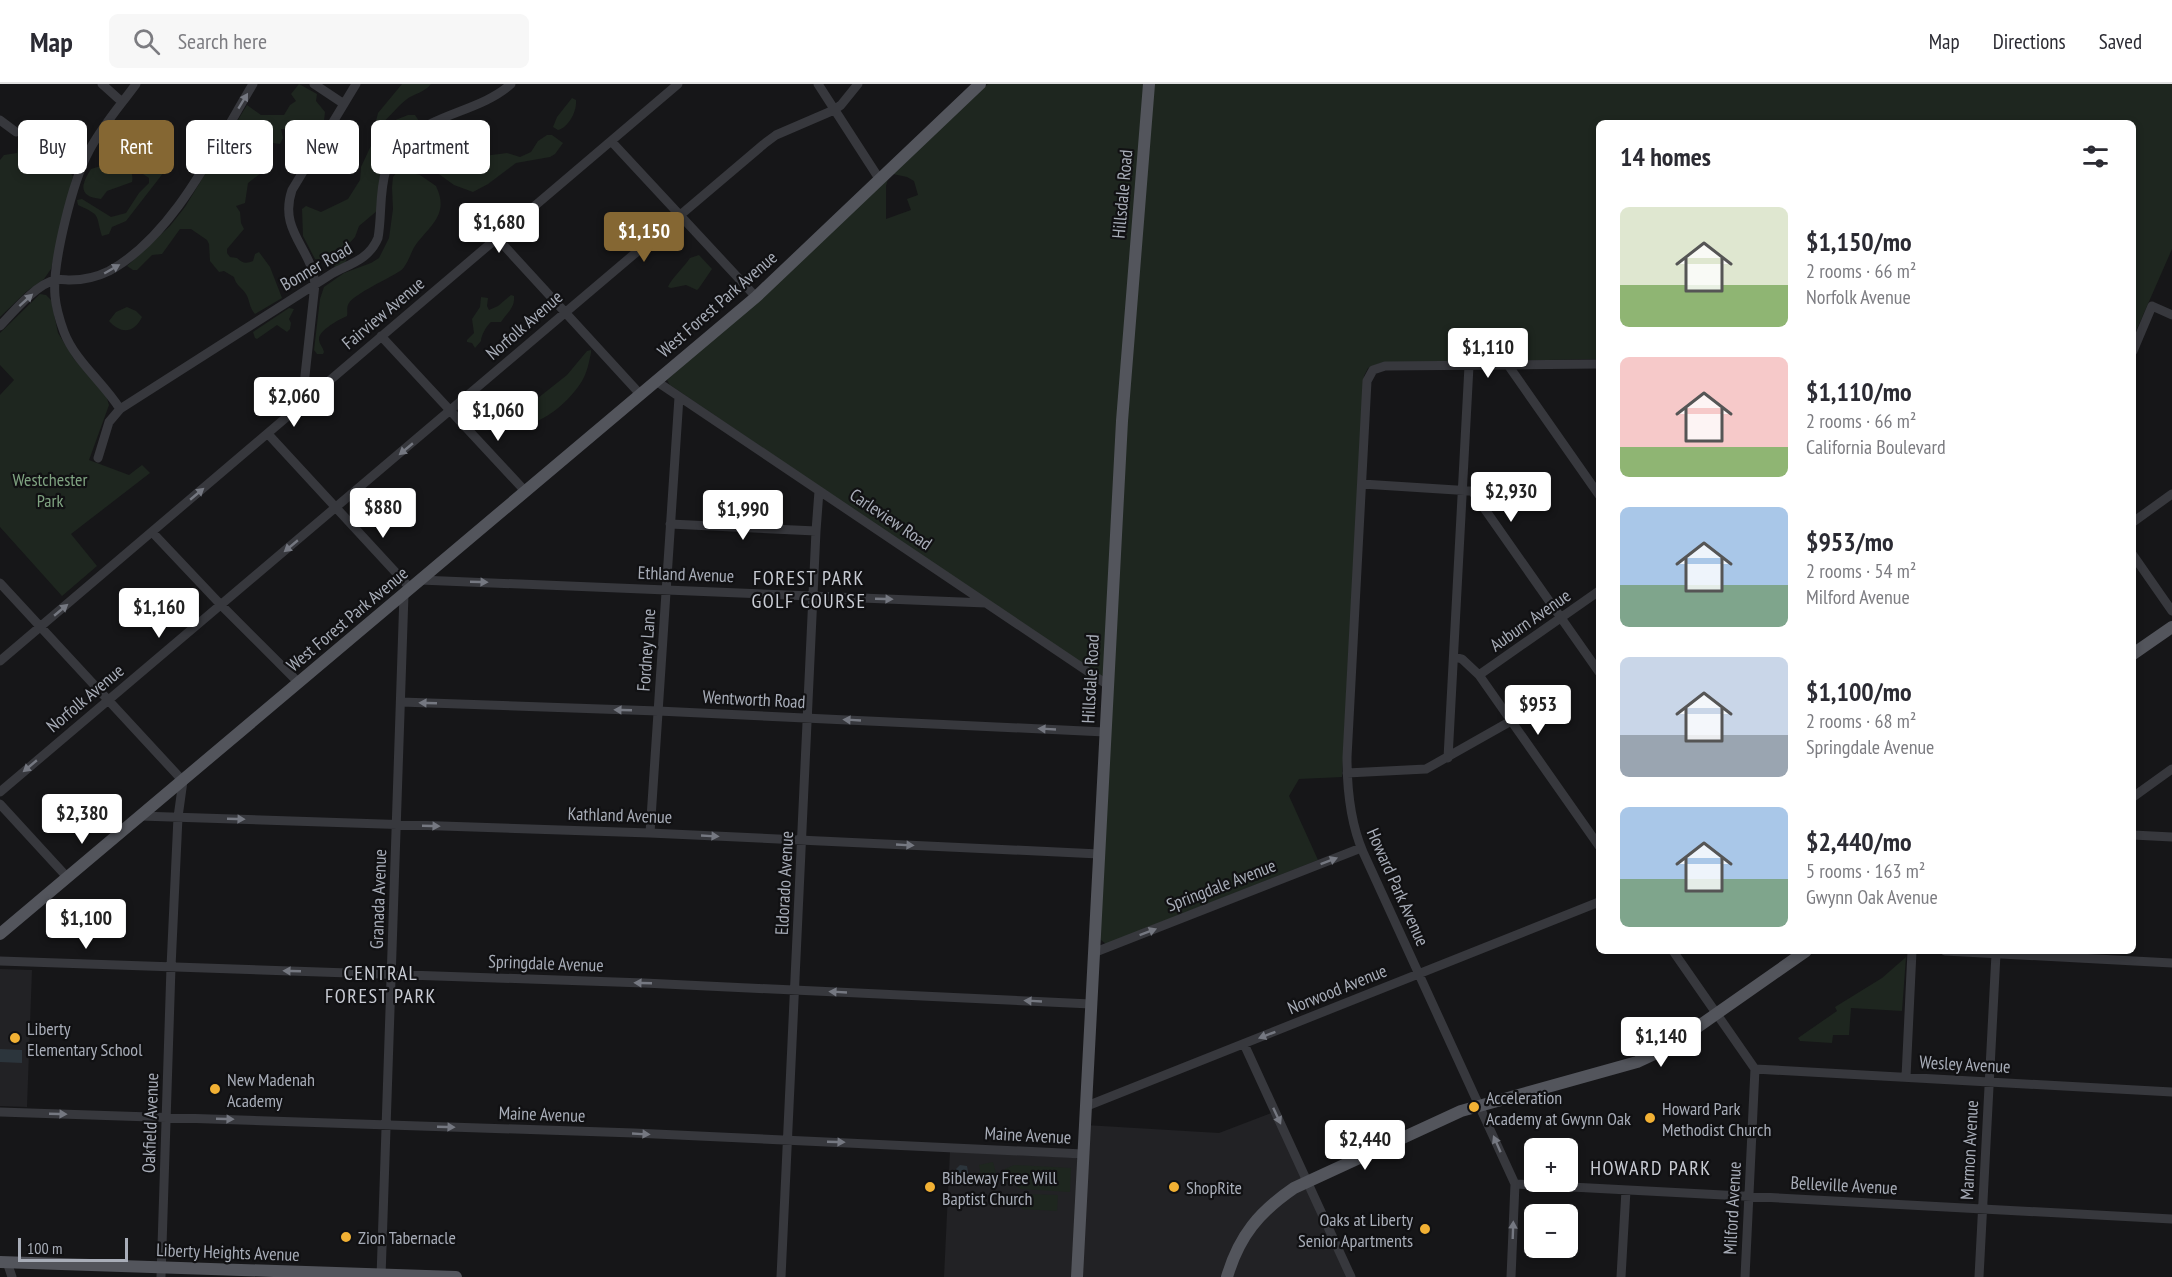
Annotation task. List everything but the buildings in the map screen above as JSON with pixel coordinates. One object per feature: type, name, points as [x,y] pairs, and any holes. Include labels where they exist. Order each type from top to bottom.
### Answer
[{"type":"main road","name":"West Forest Park Avenue","points":[[0,933],[299,684],[756,297],[980,84]]},
{"type":"main road","name":"Hillsdale Road","points":[[1077,1277],[1127,348],[1149,84]]},
{"type":"main road","points":[[2136,652],[2172,627]]},
{"type":"main road","points":[[1227,1277],[1247,1231],[1281,1198],[1307,1181],[1479,1104],[1637,1062],[1669,1047],[1802,954]]},
{"type":"main road","name":"Liberty Heights Avenue","points":[[2,1261],[161,1272],[456,1277]]},
{"type":"street","points":[[102,84],[122,102]]},
{"type":"street","points":[[120,409],[70,344],[59,315],[55,297],[55,280],[72,194],[88,152],[99,133],[136,84]]},
{"type":"street","points":[[0,326],[38,289],[55,280],[86,279],[110,270],[159,230],[181,203],[253,84]]},
{"type":"street","points":[[314,84],[344,104]]},
{"type":"street","points":[[302,403],[315,284],[312,266],[291,226],[289,200],[292,190],[356,84]]},
{"type":"street","name":"Bonner Road","points":[[98,458],[109,422],[120,409],[315,284],[356,263],[374,248],[380,228],[382,184],[385,171],[390,159],[405,139],[427,125],[492,98],[511,84]]},
{"type":"street","points":[[818,84],[880,180]]},
{"type":"street","name":"Norfolk Avenue","points":[[0,792],[770,139],[834,110],[858,84]]},
{"type":"street","name":"Fairview Avenue","points":[[0,661],[674,85]]},
{"type":"street","points":[[0,120],[16,132]]},
{"type":"street","points":[[611,141],[756,297]]},
{"type":"street","points":[[497,238],[640,394]]},
{"type":"street","points":[[2136,344],[2152,306],[2172,315]]},
{"type":"street","points":[[381,336],[525,491]]},
{"type":"street","points":[[1448,758],[1469,366],[1596,364]]},
{"type":"street","points":[[1508,365],[1596,491]]},
{"type":"street","name":"Howard Park Avenue","points":[[1469,366],[1380,367],[1373,370],[1367,381],[1347,773],[1351,812],[1361,848],[1515,1184],[1511,1277]]},
{"type":"street","name":"Carleview Road","points":[[656,381],[1108,685]]},
{"type":"street","name":"Fordney Lane","points":[[650,833],[679,397]]},
{"type":"street","points":[[268,434],[412,588]]},
{"type":"street","points":[[1362,484],[1472,491],[1596,668]]},
{"type":"street","name":"Eldorado Avenue","points":[[781,1277],[819,491]]},
{"type":"street","points":[[2136,520],[2172,494]]},
{"type":"street","points":[[670,524],[816,531]]},
{"type":"street","points":[[152,532],[220,605],[299,684]]},
{"type":"street","points":[[2136,559],[2172,610]]},
{"type":"street","points":[[0,583],[183,781]]},
{"type":"street","name":"Ethland Avenue","points":[[412,588],[666,590],[986,603]]},
{"type":"street","name":"Granada Avenue","points":[[381,1276],[401,702],[412,588]]},
{"type":"street","name":"Auburn Avenue","points":[[1479,675],[1596,593]]},
{"type":"street","points":[[1454,657],[1462,659],[1479,675],[1596,842]]},
{"type":"street","name":"Wentworth Road","points":[[401,702],[658,711],[1105,732]]},
{"type":"street","points":[[1347,773],[1419,771],[1434,766],[1511,721]]},
{"type":"street","points":[[2136,795],[2172,769]]},
{"type":"street","name":"Oakfield Avenue","points":[[161,1272],[171,967],[178,817],[183,781]]},
{"type":"street","points":[[0,804],[68,877]]},
{"type":"street","name":"Kathland Avenue","points":[[140,816],[650,833],[1099,854]]},
{"type":"street","points":[[2136,835],[2172,837]]},
{"type":"street","name":"Springdale Avenue","points":[[1093,953],[1361,848]]},
{"type":"street","name":"Norwood Avenue","points":[[1086,1106],[1596,903]]},
{"type":"street","points":[[1675,954],[1755,1069]]},
{"type":"street","points":[[1906,1077],[1912,954]]},
{"type":"street","name":"Marmon Avenue","points":[[1978,1277],[1997,954]]},
{"type":"street","points":[[2029,954],[2172,963]]},
{"type":"street","name":"Springdale Avenue","points":[[0,961],[795,990],[1091,1004]]},
{"type":"street","points":[[1244,1044],[1351,1277]]},
{"type":"street","name":"Wesley Avenue","points":[[1755,1069],[2172,1092]]},
{"type":"street","name":"Milford Avenue","points":[[1745,1277],[1755,1069]]},
{"type":"street","name":"Maine Avenue","points":[[0,1112],[788,1140],[1083,1154]]},
{"type":"street","name":"Belleville Avenue","points":[[1515,1184],[2172,1219]]},
{"type":"street","points":[[1621,1277],[1626,1190]]},
{"type":"street","points":[[2,1261],[12,1277]]},
{"type":"shaded area","name":"Liberty Elementary School","points":[[0,969],[32,970],[27,1107],[0,1106]]},
{"type":"shaded area","points":[[0,1049],[22,1050],[22,1063],[0,1062]]},
{"type":"shaded area","points":[[1274,1112],[1351,1277],[944,1277],[950,1151],[1076,1158],[1078,1160],[1085,1125],[1219,1133]]},
{"type":"shaded area","points":[[960,1165],[967,1166],[969,1177],[958,1176],[956,1169]]},
{"type":"green space","points":[[299,84],[317,94],[316,101],[325,112],[324,120],[285,120],[285,129],[281,129],[283,138],[280,144],[273,143],[273,120],[238,120],[247,105],[261,115],[284,115],[290,105],[296,101],[291,94]]},
{"type":"green space","points":[[402,84],[431,84],[407,99],[386,120],[376,120],[378,113]]},
{"type":"green space","name":"FOREST PARK GOLF COURSE","points":[[988,84],[2172,84],[2172,249],[2136,331],[2136,120],[1596,120],[1596,359],[1381,363],[1368,368],[1364,376],[1342,777],[1299,779],[1289,796],[1318,860],[1106,944],[1100,937],[1113,686],[670,385],[667,380],[888,179],[886,219],[911,210],[907,199],[918,195],[914,181],[893,174]]},
{"type":"green space","points":[[572,98],[576,100],[574,114],[566,126],[558,130],[553,127],[557,117]]},
{"type":"green space","points":[[415,115],[418,120],[396,120]]},
{"type":"green space","points":[[547,135],[552,135],[563,143],[550,157],[516,163],[473,192],[454,185],[439,174],[490,174],[490,155],[507,153],[520,157],[531,152],[538,141]]},
{"type":"green space","points":[[18,146],[18,174],[71,174],[73,176],[51,269],[44,279],[27,291],[0,317],[0,160],[4,155],[17,153]]},
{"type":"green space","points":[[371,146],[371,174],[381,174],[378,210],[359,226],[355,237],[346,247],[349,254],[345,263],[335,267],[329,262],[328,256],[321,260],[315,259],[303,236],[302,209],[306,206],[321,212],[348,199],[360,180],[361,167]]},
{"type":"green space","points":[[99,167],[99,174],[131,174],[132,182],[107,191],[101,199],[94,198],[84,190],[85,181],[91,169]]},
{"type":"green space","points":[[143,174],[162,174],[126,221],[112,227],[109,234],[102,236],[96,216],[78,205],[77,200],[82,199],[111,217],[126,213],[139,193],[149,183],[149,178]]},
{"type":"green space","points":[[205,174],[260,174],[248,183],[245,203],[236,206],[240,212],[244,229],[227,249],[227,253],[230,257],[246,263],[253,261],[255,254],[259,252],[270,267],[282,298],[255,314],[246,294],[234,277],[224,271],[219,272],[210,261],[207,240],[191,229],[180,229],[162,254],[152,255],[137,270],[127,266],[170,226],[185,207]]},
{"type":"green space","points":[[396,174],[416,174],[436,186],[441,204],[437,218],[415,246],[403,269],[353,299],[348,305],[347,316],[322,332],[319,339],[324,352],[317,354],[314,350],[320,299],[324,287],[344,273],[379,258],[389,238],[393,209],[393,177]]},
{"type":"green space","points":[[699,255],[712,269],[699,288],[697,290],[686,285],[668,287],[690,258]]},
{"type":"green space","name":"Westchester Park","points":[[40,294],[46,295],[51,300],[58,333],[74,359],[106,395],[109,405],[89,460],[129,475],[142,465],[150,473],[71,534],[97,566],[62,596],[0,527],[0,395],[14,380],[0,365],[0,333]]},
{"type":"green space","points":[[511,295],[514,296],[513,304],[501,322],[489,323],[481,341],[475,348],[472,343],[467,342],[474,333],[472,319],[480,307],[481,297],[488,298],[489,310]]},
{"type":"green space","points":[[127,307],[142,317],[135,327],[122,330],[109,321],[116,312]]},
{"type":"green space","points":[[289,308],[294,309],[289,319],[290,329],[287,332],[277,325],[257,339],[255,338],[253,332]]},
{"type":"green space","points":[[591,350],[585,375],[571,396],[539,421],[517,425],[516,420],[519,413],[567,375],[587,351]]},
{"type":"green space","points":[[1906,957],[1902,1011],[1851,1008],[1849,1035],[1833,1035],[1832,1043],[1800,1041],[1798,1038],[1837,1011],[1835,1007],[1882,978]]},
{"type":"green space","points":[[993,1162],[996,1173],[981,1175],[979,1165]]},
{"type":"green space","points":[[1014,1165],[1071,1168],[1070,1192],[1021,1189],[1007,1180],[1005,1169]]},
{"type":"green space","points":[[1023,1194],[1058,1195],[1057,1211],[1022,1209]]},
{"type":"place","name":"Liberty Elementary School","points":[[15,1038]]},
{"type":"place","name":"New Madenah Academy","points":[[215,1089]]},
{"type":"place","name":"Acceleration Academy at Gwynn Oak","points":[[1474,1107]]},
{"type":"place","name":"Howard Park Methodist Church","points":[[1650,1118]]},
{"type":"place","name":"Bibleway Free Will Baptist Church","points":[[930,1187]]},
{"type":"place","name":"ShopRite","points":[[1174,1187]]},
{"type":"place","name":"Oaks at Liberty Senior Apartments","points":[[1425,1229]]},
{"type":"place","name":"Zion Tabernacle","points":[[346,1237]]},
{"type":"district","name":"FOREST PARK GOLF COURSE","points":[[809,590]]},
{"type":"district","name":"CENTRAL FOREST PARK","points":[[381,984]]},
{"type":"district","name":"HOWARD PARK","points":[[1651,1168]]}]
